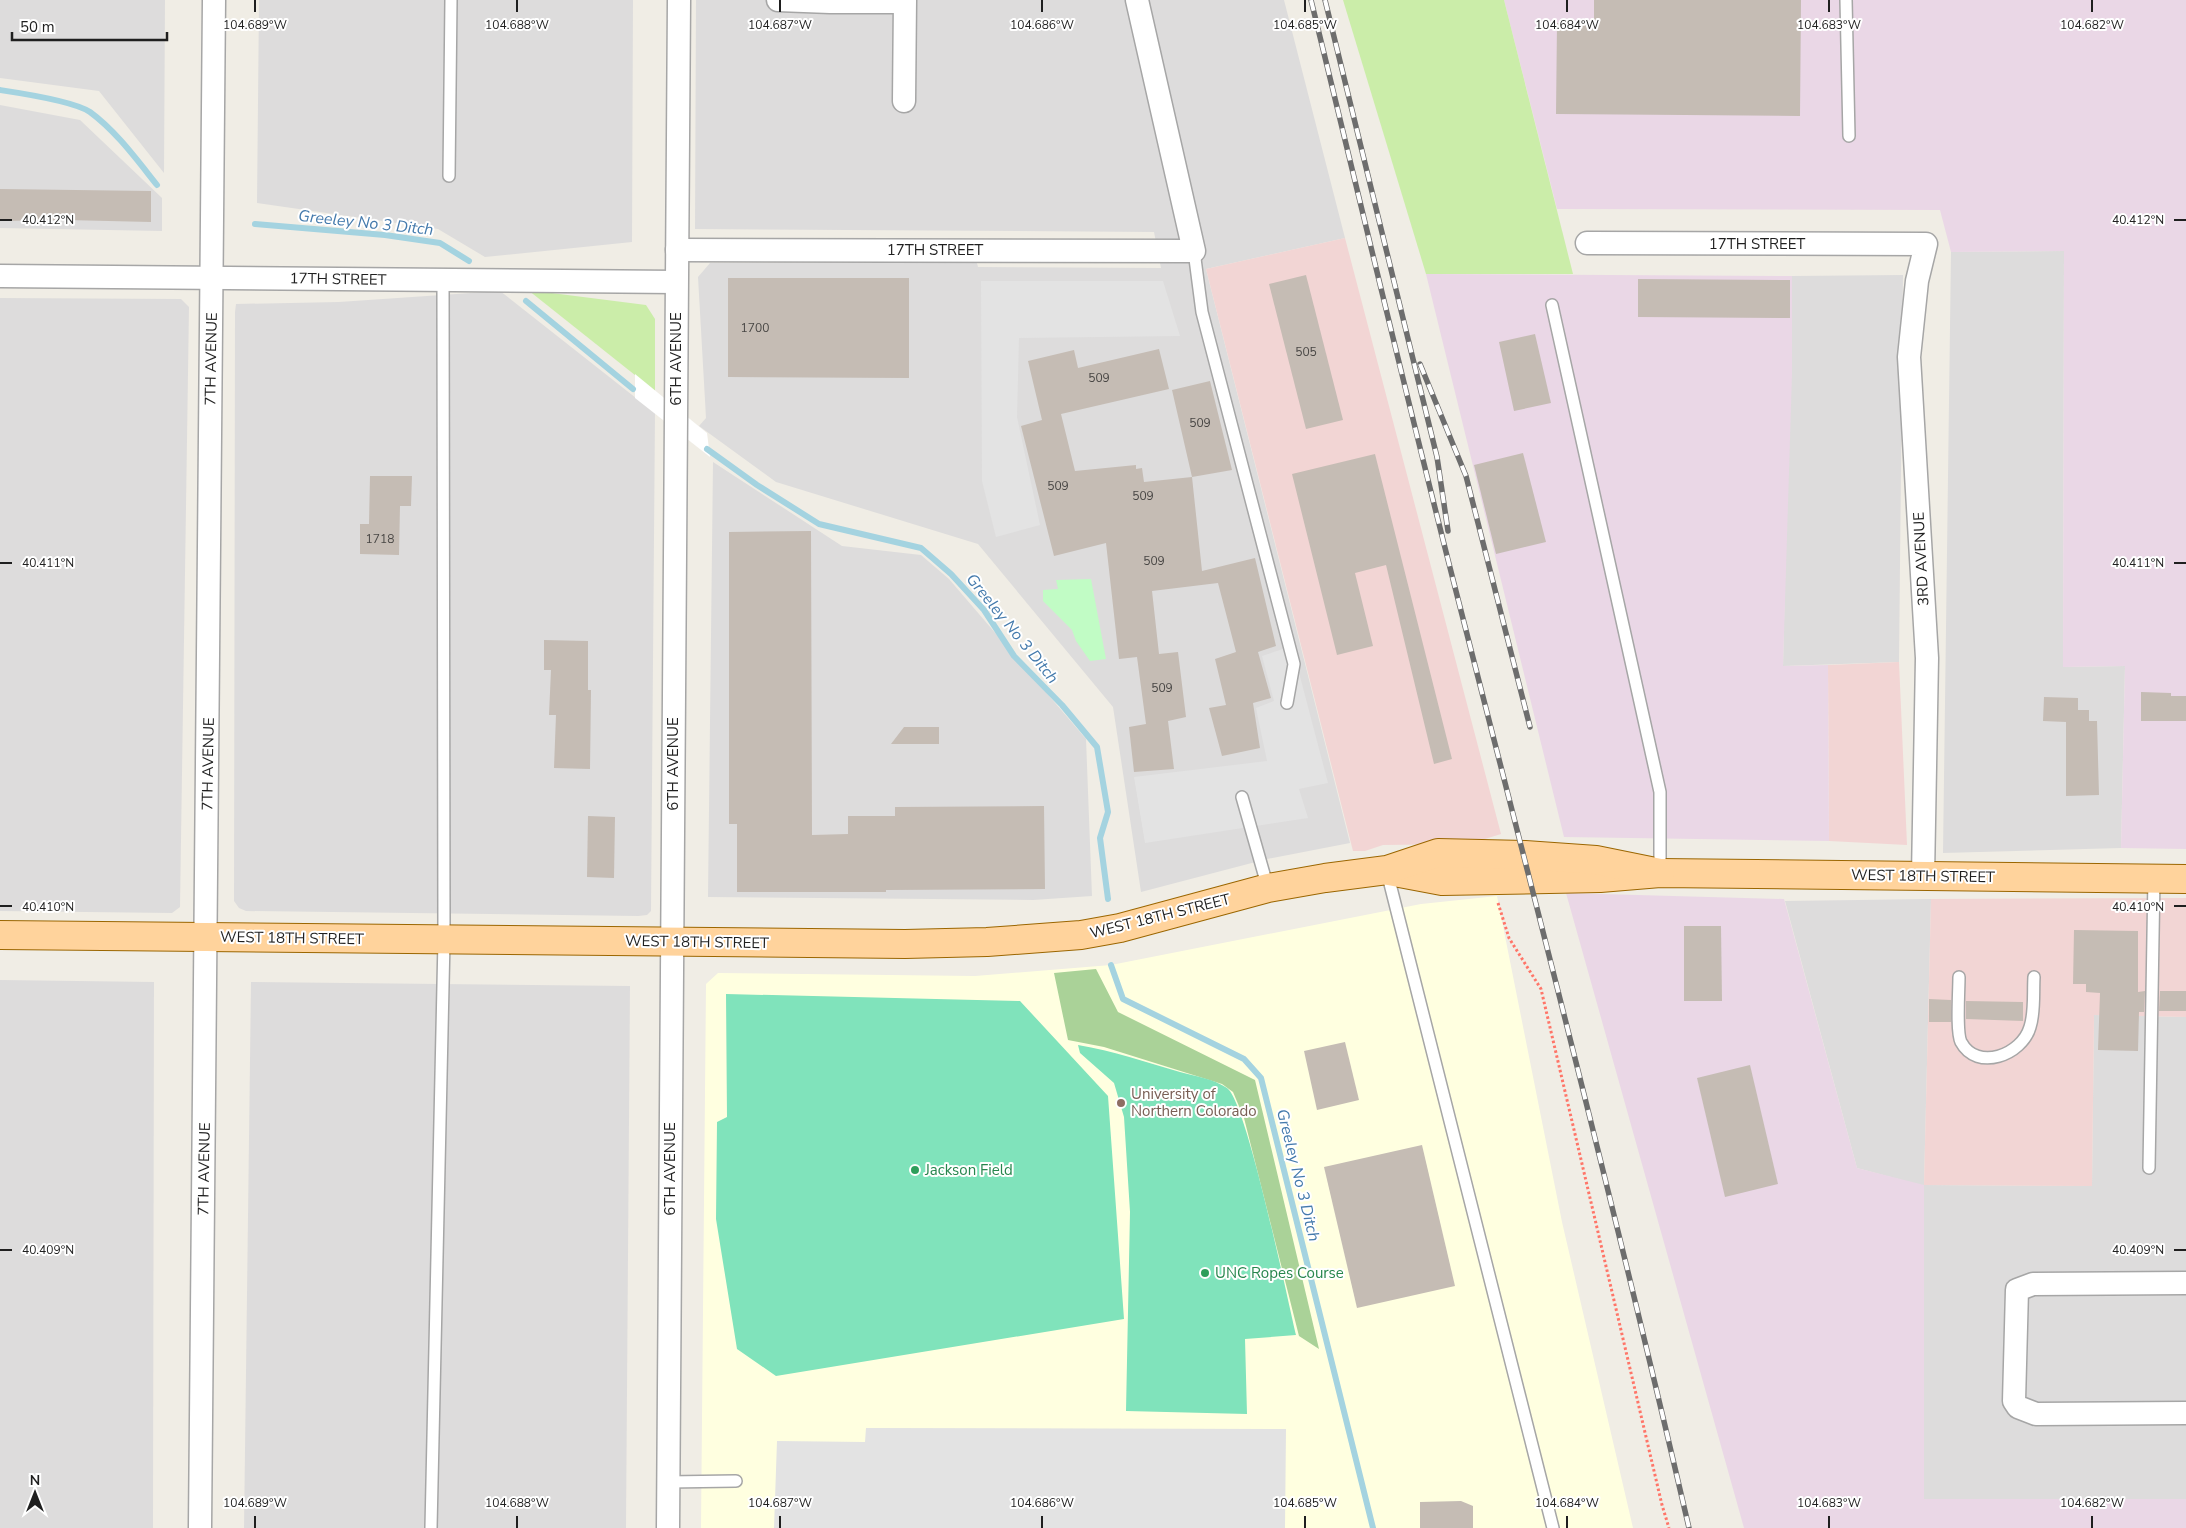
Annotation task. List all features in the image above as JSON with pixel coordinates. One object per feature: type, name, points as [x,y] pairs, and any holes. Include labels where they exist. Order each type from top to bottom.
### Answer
[{"type":"main road","name":"WEST 18TH STREET","points":[[0,935],[914,944],[987,942],[1081,935],[1120,928],[1268,888],[1387,870],[1438,853],[1525,855],[1596,860],[1660,873]]},
{"type":"main road","name":"WEST 18TH STREET","points":[[1387,870],[1442,880],[1600,878],[1660,873],[2186,879]]},
{"type":"street","name":"7TH AVENUE","points":[[200,1528],[214,0]]},
{"type":"street","name":"6TH AVENUE","points":[[668,1528],[678,0]]},
{"type":"street","points":[[778,0],[830,2],[904,1],[904,101]]},
{"type":"street","points":[[1137,0],[1194,251]]},
{"type":"street","name":"17TH STREET","points":[[1587,243],[1926,244]]},
{"type":"street","name":"3RD AVENUE","points":[[1923,876],[1927,658],[1909,357],[1916,281],[1926,244]]},
{"type":"street","name":"17TH STREET","points":[[677,250],[1194,251]]},
{"type":"street","name":"17TH STREET","points":[[0,276],[676,282]]},
{"type":"street","points":[[2186,1283],[2033,1284],[2017,1290],[2014,1401],[2018,1407],[2036,1414],[2186,1413]]},
{"type":"lane","points":[[449,176],[451,0]]},
{"type":"lane","points":[[1846,0],[1849,136]]},
{"type":"lane","points":[[1194,251],[1202,312],[1294,664],[1287,703]]},
{"type":"lane","points":[[431,1528],[444,940],[443,281]]},
{"type":"lane","points":[[1552,305],[1660,792],[1660,873]]},
{"type":"lane","points":[[1242,797],[1268,888]]},
{"type":"lane","points":[[1387,870],[1553,1528]]},
{"type":"lane","points":[[2149,1168],[2154,878]]},
{"type":"lane","points":[[1959,977],[1960,1041],[1969,1053],[1986,1059],[2013,1051],[2024,1040],[2030,1028],[2034,977]]},
{"type":"lane","points":[[668,1482],[736,1481]]},
{"type":"path","points":[[1489,879],[1509,938],[1540,989],[1662,1505],[1670,1528]]},
{"type":"shaded area","points":[[0,0],[165,0],[164,173],[99,91],[0,78]]},
{"type":"shaded area","points":[[259,0],[633,0],[632,242],[485,257],[438,229],[257,203]]},
{"type":"shaded area","points":[[696,0],[1284,0],[1345,238],[1206,269],[1350,843],[1267,859],[1141,892],[1113,707],[978,544],[776,482],[699,426],[706,418],[698,277],[710,263],[977,263],[978,267],[1161,268],[1154,232],[695,229]]},
{"type":"shaded area","points":[[1504,0],[2186,0],[2186,849],[2121,848],[2125,666],[2063,667],[2064,251],[1951,252],[1940,210],[1557,209]]},
{"type":"shaded area","points":[[0,105],[80,120],[162,198],[162,231],[0,228]]},
{"type":"shaded area","points":[[1345,238],[1501,834],[1469,844],[1383,845],[1365,851],[1353,851],[1206,269]]},
{"type":"shaded area","points":[[2064,251],[2063,667],[2125,666],[2121,848],[1943,853],[1951,252]]},
{"type":"shaded area","points":[[1426,274],[1792,276],[1792,374],[1783,666],[1828,665],[1829,841],[1564,837]]},
{"type":"shaded area","points":[[1903,275],[1899,662],[1783,666],[1792,276]]},
{"type":"shaded area","points":[[981,281],[1163,281],[1180,336],[1019,338],[1017,417],[1040,525],[996,537],[982,481]]},
{"type":"shaded area","points":[[500,291],[655,413],[651,911],[647,915],[638,916],[246,911],[239,908],[234,901],[236,304],[339,302]]},
{"type":"shaded area","points":[[0,298],[181,299],[189,307],[180,907],[172,913],[0,911]]},
{"type":"shaded area","points":[[713,462],[842,546],[921,555],[949,579],[1086,739],[1092,896],[1033,900],[708,897]]},
{"type":"shaded area","points":[[1292,646],[1328,783],[1299,789],[1308,818],[1145,843],[1134,777],[1267,761],[1256,708],[1274,701],[1262,656]]},
{"type":"shaded area","points":[[1899,662],[1907,845],[1829,841],[1828,665]]},
{"type":"shaded area","points":[[1566,893],[1784,899],[1857,1168],[1924,1185],[1924,1499],[2186,1499],[2186,1528],[1744,1528]]},
{"type":"shaded area","name":"University of Northern Colorado","points":[[1497,896],[1562,1222],[1633,1528],[701,1528],[706,984],[718,973],[975,976],[1111,965],[1421,904]]},
{"type":"shaded area","points":[[2186,898],[2186,1017],[2094,1015],[2092,1186],[1924,1185],[1931,899]]},
{"type":"shaded area","points":[[1931,899],[1924,1185],[2092,1186],[2094,1015],[2186,1017],[2186,1499],[1924,1499],[1924,1186],[1857,1168],[1785,901]]},
{"type":"shaded area","points":[[0,980],[154,982],[153,1528],[0,1528]]},
{"type":"shaded area","points":[[251,982],[630,986],[626,1528],[244,1528]]},
{"type":"shaded area","points":[[866,1428],[1286,1429],[1285,1528],[774,1528],[777,1441],[865,1442]]},
{"type":"green space","points":[[1343,0],[1504,0],[1573,274],[1426,274]]},
{"type":"green space","points":[[528,290],[646,305],[655,319],[655,391]]},
{"type":"green space","points":[[1091,579],[1106,659],[1090,661],[1076,641],[1072,630],[1043,601],[1043,590],[1058,589],[1056,580]]},
{"type":"green space","points":[[1096,969],[1118,1012],[1255,1080],[1319,1349],[1299,1336],[1244,1118],[1233,1092],[1222,1084],[1104,1047],[1068,1040],[1054,973]]},
{"type":"green space","name":"Jackson Field","points":[[726,994],[1020,1001],[1108,1096],[1124,1319],[776,1376],[737,1349],[716,1219],[717,1122],[727,1117]]},
{"type":"green space","name":"UNC Ropes Course","points":[[1078,1045],[1210,1080],[1227,1088],[1235,1101],[1245,1127],[1266,1203],[1296,1335],[1245,1339],[1247,1414],[1126,1411],[1130,1212],[1124,1117],[1114,1083],[1080,1053]]},
{"type":"pier","points":[[635,374],[707,433],[710,457],[635,398]]},
{"type":"building","points":[[1594,0],[1801,0],[1800,116],[1556,114],[1557,23],[1594,23]]},
{"type":"building","points":[[0,189],[151,191],[151,222],[0,221]]},
{"type":"building","points":[[1306,275],[1343,420],[1306,429],[1269,284]]},
{"type":"building","points":[[728,278],[909,278],[909,378],[728,377]]},
{"type":"building","points":[[1638,279],[1790,280],[1790,318],[1638,317]]},
{"type":"building","points":[[1535,334],[1551,403],[1514,411],[1499,342]]},
{"type":"building","points":[[1159,349],[1169,389],[1061,414],[1075,471],[1136,465],[1136,469],[1142,468],[1144,482],[1192,477],[1202,571],[1255,558],[1276,646],[1258,652],[1271,698],[1253,703],[1260,748],[1222,756],[1209,708],[1226,705],[1215,659],[1236,652],[1218,583],[1152,591],[1159,654],[1178,652],[1186,717],[1168,721],[1174,769],[1134,772],[1129,727],[1146,724],[1137,657],[1119,659],[1106,543],[1054,556],[1021,426],[1042,420],[1028,361],[1074,350],[1078,368]]},
{"type":"building","points":[[1210,381],[1232,470],[1192,477],[1172,390]]},
{"type":"building","points":[[1523,453],[1546,542],[1496,554],[1474,465]]},
{"type":"building","points":[[1375,454],[1452,759],[1434,764],[1386,565],[1355,573],[1373,646],[1337,655],[1292,474]]},
{"type":"building","points":[[370,476],[412,476],[411,506],[400,506],[399,555],[360,554],[360,524],[369,524]]},
{"type":"building","points":[[811,531],[812,835],[848,834],[848,816],[895,816],[895,807],[1044,806],[1045,889],[737,892],[737,824],[729,824],[729,532]]},
{"type":"building","points":[[544,640],[588,641],[588,690],[591,690],[590,769],[554,768],[556,715],[549,715],[551,670],[544,670]]},
{"type":"building","points":[[2141,692],[2171,693],[2171,696],[2186,696],[2186,721],[2141,721]]},
{"type":"building","points":[[2044,697],[2078,698],[2078,710],[2089,710],[2089,721],[2097,721],[2099,795],[2066,796],[2066,722],[2043,721]]},
{"type":"building","points":[[904,727],[939,727],[939,744],[891,744]]},
{"type":"building","points":[[588,816],[615,817],[614,878],[587,877]]},
{"type":"building","points":[[1684,926],[1721,926],[1722,1001],[1684,1001]]},
{"type":"building","points":[[2074,930],[2138,931],[2138,992],[2145,991],[2144,1012],[2139,1012],[2138,1051],[2098,1050],[2100,993],[2086,992],[2086,984],[2073,984]]},
{"type":"building","points":[[2160,991],[2186,991],[2186,1011],[2159,1011]]},
{"type":"building","points":[[1929,999],[1951,1000],[1951,1022],[1929,1022]]},
{"type":"building","points":[[1966,1001],[2023,1002],[2023,1021],[1966,1019]]},
{"type":"building","points":[[1345,1042],[1359,1100],[1317,1110],[1304,1051]]},
{"type":"building","points":[[1750,1065],[1778,1184],[1725,1197],[1697,1078]]},
{"type":"building","points":[[1422,1145],[1455,1286],[1357,1308],[1324,1167]]},
{"type":"building","points":[[1461,1501],[1473,1506],[1473,1528],[1420,1528],[1420,1502]]},
{"type":"waterway","name":"Greeley No 3 Ditch","points":[[0,90],[60,101],[90,112],[117,137],[157,185]]},
{"type":"waterway","name":"Greeley No 3 Ditch","points":[[255,224],[385,235],[440,243],[469,261]]},
{"type":"waterway","name":"Greeley No 3 Ditch","points":[[526,301],[633,389]]},
{"type":"waterway","name":"Greeley No 3 Ditch","points":[[707,449],[757,485],[819,524],[921,548],[951,574],[984,610],[1014,656],[1062,705],[1097,747],[1108,812],[1100,838],[1108,899]]},
{"type":"waterway","name":"Greeley No 3 Ditch","points":[[1111,965],[1123,999],[1244,1059],[1261,1078],[1373,1528]]},
{"type":"railway","points":[[1311,0],[1439,524],[1605,1179],[1689,1528]]},
{"type":"railway","points":[[1325,0],[1437,457],[1448,531]]},
{"type":"railway","points":[[1420,364],[1466,476],[1530,727]]},
{"type":"place","name":"University of Northern Colorado","points":[[1121,1103]]},
{"type":"place","name":"Jackson Field","points":[[915,1170]]},
{"type":"place","name":"UNC Ropes Course","points":[[1205,1273]]}]
